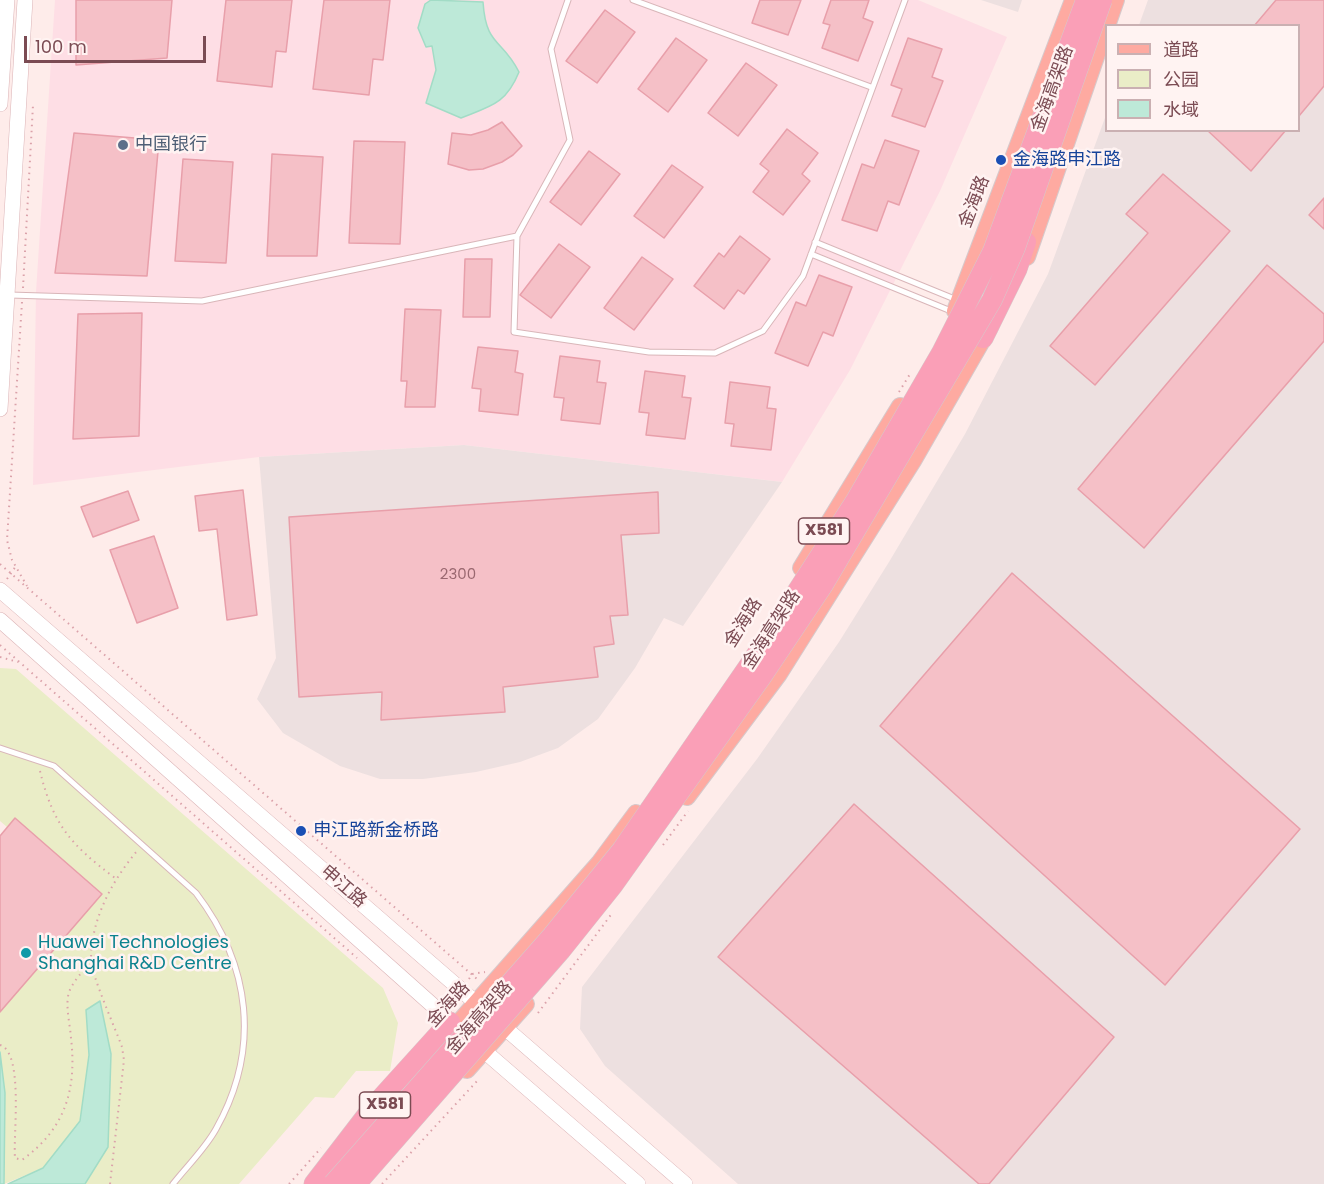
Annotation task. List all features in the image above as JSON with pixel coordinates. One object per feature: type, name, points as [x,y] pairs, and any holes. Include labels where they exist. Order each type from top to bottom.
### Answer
[{"type":"highway","name":"金海高架路","points":[[333,1184],[552,936],[622,850],[753,660],[855,502],[942,352],[993,251],[1086,0]]},
{"type":"highway","name":"金海高架路","points":[[356,1184],[561,950],[613,885],[762,676],[823,585],[992,300],[1015,248],[1102,0]]},
{"type":"highway","points":[[984,338],[1017,269],[1110,0]]},
{"type":"highway","points":[[314,1184],[374,1106],[453,1024]]},
{"type":"main road","points":[[0,104],[6,0]]},
{"type":"main road","points":[[0,409],[10,295],[25,0]]},
{"type":"main road","name":"金海路","points":[[314,1184],[453,1024],[477,1004],[599,863],[693,738],[765,627],[949,325],[1072,0]]},
{"type":"main road","name":"X581","points":[[1108,24],[1116,0]]},
{"type":"main road","name":"X581","points":[[369,1184],[490,1056],[506,1029],[618,890],[779,674],[913,461],[1026,260],[1105,33]]},
{"type":"main road","name":"申江路","points":[[0,590],[685,1184]]},
{"type":"main road","name":"申江路","points":[[0,620],[453,1024],[638,1184]]},
{"type":"lane","points":[[568,0],[551,49],[570,140],[518,236],[514,332],[649,352],[715,353],[763,331],[803,276],[905,0]]},
{"type":"lane","points":[[633,0],[871,87]]},
{"type":"lane","points":[[10,295],[202,301],[518,236]]},
{"type":"lane","points":[[815,242],[956,306]]},
{"type":"lane","points":[[811,254],[956,306]]},
{"type":"lane","points":[[0,748],[54,766],[196,893],[214,917],[238,970],[243,1001],[243,1064],[233,1095],[215,1131],[173,1184]]},
{"type":"path","points":[[28,588],[16,567],[7,540],[10,295],[33,105]]},
{"type":"path","points":[[899,392],[911,372]]},
{"type":"path","points":[[0,564],[468,971],[472,974],[487,971]]},
{"type":"path","points":[[11,574],[16,567]]},
{"type":"path","points":[[0,645],[365,964]]},
{"type":"path","points":[[0,657],[19,662]]},
{"type":"path","points":[[37,760],[45,792],[57,822],[76,845],[115,878]]},
{"type":"path","points":[[0,1045],[7,1049],[11,1062],[17,1102],[15,1158],[22,1160],[47,1139],[62,1119],[74,1061],[68,994],[74,981],[91,962],[99,921],[115,878],[142,844]]},
{"type":"path","points":[[91,962],[122,1047],[124,1060],[110,1184]]},
{"type":"path","points":[[382,1184],[490,1056]]},
{"type":"shaded area","points":[[55,0],[918,0],[1007,37],[940,191],[850,370],[782,482],[464,445],[259,457],[33,485],[36,292]]},
{"type":"shaded area","points":[[981,0],[1022,0],[1018,12]]},
{"type":"shaded area","points":[[1148,0],[1324,0],[1324,1184],[738,1184],[605,1066],[580,1029],[582,987],[757,759],[839,642],[889,562],[965,434],[1048,274],[1105,118],[1105,132],[1300,132],[1300,24],[1139,24]]},
{"type":"shaded area","points":[[464,445],[782,482],[683,626],[664,618],[635,668],[598,719],[558,748],[520,762],[476,772],[423,779],[380,779],[340,766],[283,733],[257,699],[276,658],[259,457]]},
{"type":"green space","points":[[0,668],[16,669],[383,988],[398,1023],[390,1071],[356,1071],[334,1098],[315,1097],[239,1184],[85,1184],[108,1147],[111,1054],[99,1001],[86,1011],[89,1055],[80,1121],[43,1168],[4,1184],[5,1093],[0,1052],[0,1012],[102,894],[15,819],[7,827],[0,821]]},
{"type":"water","points":[[431,0],[483,2],[491,35],[513,61],[519,72],[509,91],[503,97],[489,107],[461,118],[426,103],[436,70],[432,46],[426,47],[418,28],[425,4]]},
{"type":"water","points":[[100,1001],[111,1054],[108,1147],[85,1184],[8,1184],[43,1168],[80,1121],[89,1055],[86,1010]]},
{"type":"water","points":[[0,1052],[5,1093],[4,1184],[0,1184]]},
{"type":"building","points":[[76,0],[172,0],[167,58],[76,65]]},
{"type":"building","points":[[226,0],[292,0],[286,52],[276,51],[272,87],[217,81]]},
{"type":"building","points":[[324,0],[390,0],[383,60],[373,59],[369,95],[313,89]]},
{"type":"building","points":[[760,0],[801,0],[788,35],[752,23]]},
{"type":"building","points":[[831,0],[869,0],[863,18],[873,22],[858,61],[822,48],[830,25],[823,23]]},
{"type":"building","points":[[1276,0],[1324,0],[1324,86],[1300,115],[1300,24],[1256,24]]},
{"type":"building","points":[[605,10],[635,32],[597,83],[566,61]]},
{"type":"building","points":[[676,38],[707,60],[668,112],[638,89]]},
{"type":"building","points":[[908,38],[942,49],[932,77],[943,81],[925,127],[892,116],[902,89],[891,85]]},
{"type":"building","points":[[746,63],[777,85],[738,136],[708,113]]},
{"type":"building","points":[[502,122],[522,146],[513,155],[483,169],[469,170],[448,164],[452,133],[471,135],[488,130]]},
{"type":"building","points":[[787,129],[818,153],[802,174],[810,181],[783,215],[753,192],[769,171],[760,164]]},
{"type":"building","points":[[1209,132],[1284,132],[1251,171]]},
{"type":"building","points":[[74,133],[159,140],[147,276],[55,273]]},
{"type":"building","points":[[885,140],[919,151],[899,205],[888,201],[877,231],[842,220],[862,164],[874,168]]},
{"type":"building","points":[[354,141],[405,142],[400,244],[349,243]]},
{"type":"building","points":[[589,151],[620,174],[581,225],[550,202]]},
{"type":"building","points":[[272,154],[323,157],[317,256],[267,256]]},
{"type":"building","points":[[183,159],[233,162],[226,263],[175,261]]},
{"type":"building","points":[[672,165],[703,187],[664,238],[634,216]]},
{"type":"building","points":[[1163,174],[1230,231],[1095,385],[1050,346],[1148,233],[1126,214]]},
{"type":"building","points":[[1324,198],[1324,229],[1309,215]]},
{"type":"building","points":[[740,236],[770,259],[744,294],[738,290],[724,309],[694,286],[719,253],[724,257]]},
{"type":"building","points":[[559,244],[590,267],[551,318],[520,295]]},
{"type":"building","points":[[642,257],[673,279],[634,330],[604,308]]},
{"type":"building","points":[[465,259],[492,259],[490,317],[463,317]]},
{"type":"building","points":[[1267,265],[1324,314],[1324,341],[1144,548],[1078,489]]},
{"type":"building","points":[[819,275],[852,287],[833,336],[823,332],[808,366],[775,353],[796,302],[806,306]]},
{"type":"building","points":[[405,309],[441,310],[435,407],[405,407],[407,381],[401,381]]},
{"type":"building","points":[[142,313],[139,436],[73,439],[78,314]]},
{"type":"building","points":[[478,347],[518,351],[515,372],[523,374],[518,415],[479,411],[481,389],[472,388]]},
{"type":"building","points":[[560,356],[600,361],[597,382],[606,383],[600,424],[561,420],[564,398],[554,397]]},
{"type":"building","points":[[645,371],[685,376],[682,397],[691,398],[685,439],[646,435],[649,413],[639,412]]},
{"type":"building","points":[[730,382],[770,387],[767,408],[776,409],[771,450],[731,446],[734,424],[725,423]]},
{"type":"building","points":[[243,490],[257,615],[227,620],[217,529],[199,531],[195,496]]},
{"type":"building","points":[[128,491],[139,520],[93,537],[81,507]]},
{"type":"building","points":[[658,492],[659,533],[621,535],[628,615],[610,616],[614,644],[594,647],[598,677],[503,687],[505,712],[381,720],[382,692],[299,697],[289,517]]},
{"type":"building","points":[[154,536],[178,608],[137,623],[110,550]]},
{"type":"building","points":[[1012,573],[1300,829],[1165,985],[880,726]]},
{"type":"building","points":[[854,804],[1114,1037],[989,1184],[979,1184],[718,957]]},
{"type":"building","name":"Huawei Technologies Shanghai R&D Centre","points":[[15,818],[102,894],[0,1012],[0,836]]},
{"type":"place","name":"中国银行","points":[[123,145]]},
{"type":"place","name":"金海路申江路","points":[[1001,160]]},
{"type":"place","name":"申江路新金桥路","points":[[301,831]]},
{"type":"place","name":"Huawei Technologies Shanghai R&D Centre","points":[[26,953]]}]
